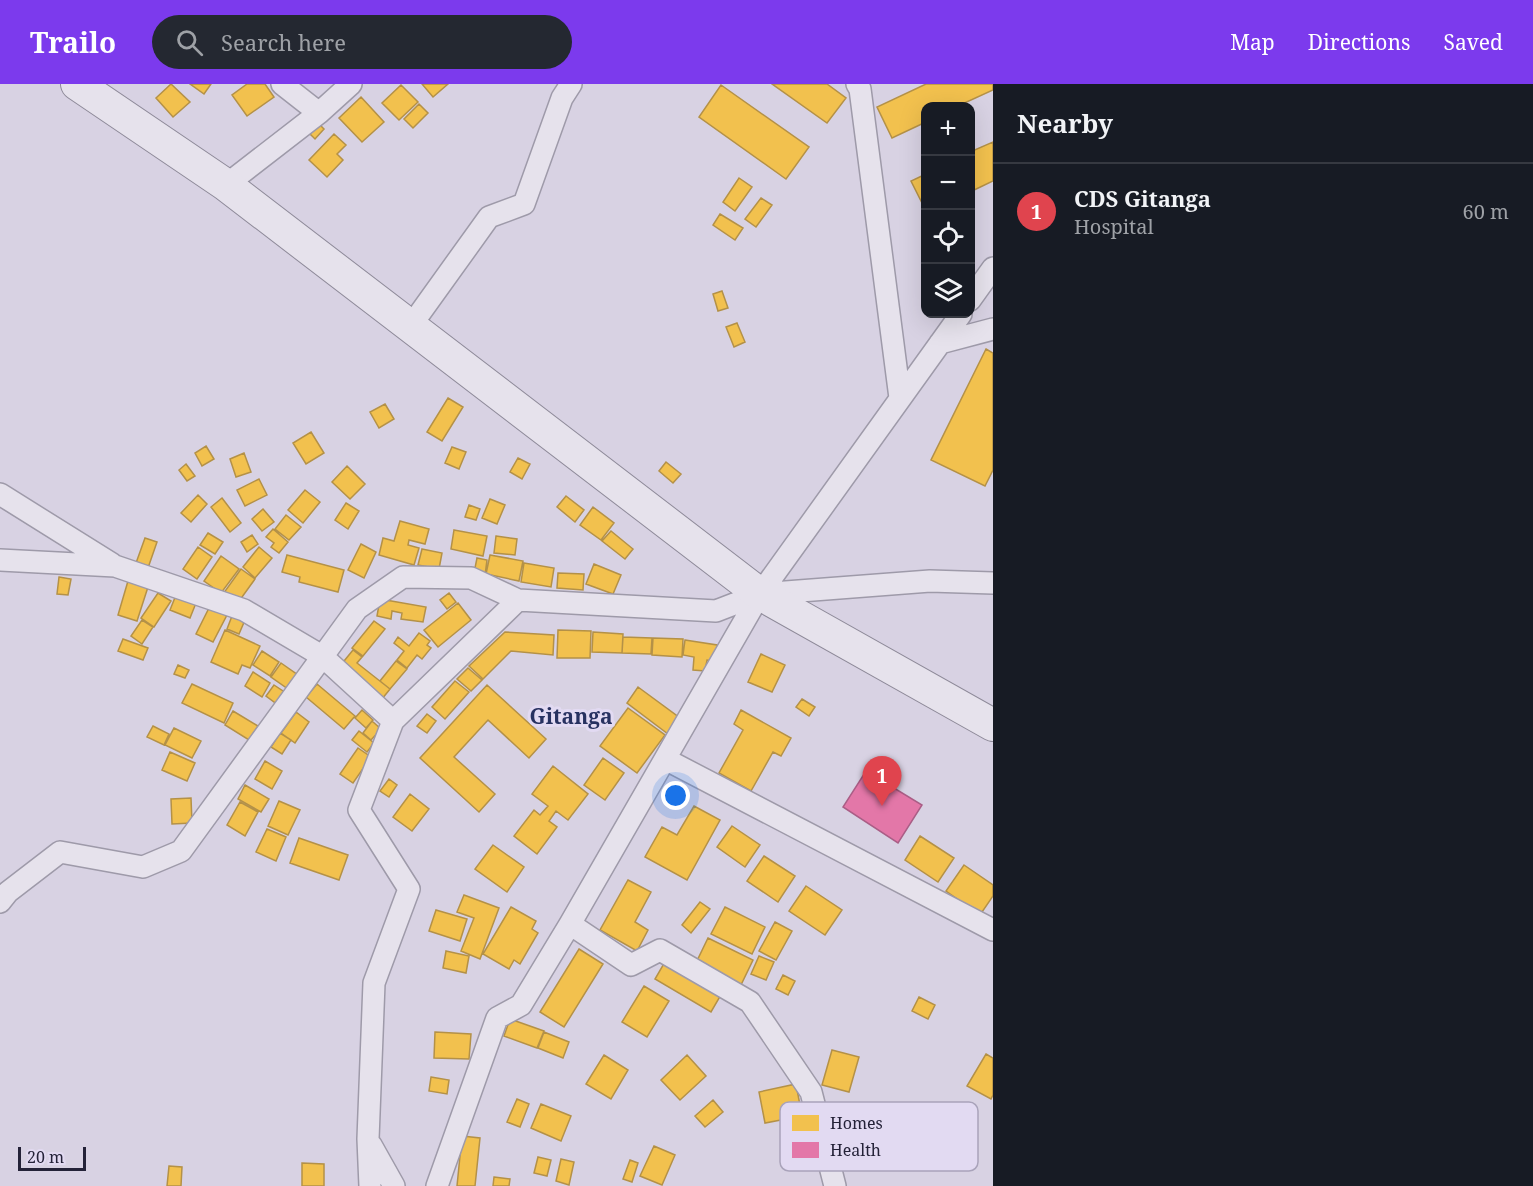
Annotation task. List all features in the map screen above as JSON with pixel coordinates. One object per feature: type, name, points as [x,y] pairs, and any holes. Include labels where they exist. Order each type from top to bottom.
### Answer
[{"type":"main road","points":[[77,84],[226,185],[760,594],[993,725]]},
{"type":"street","points":[[282,84],[319,113]]},
{"type":"street","points":[[226,185],[319,113],[351,84]]},
{"type":"street","points":[[410,327],[489,217],[524,204],[562,99],[571,84]]},
{"type":"street","points":[[857,84],[860,89],[900,398]]},
{"type":"street","points":[[975,293],[993,268]]},
{"type":"street","points":[[437,1186],[496,1018],[521,1005],[760,594],[958,318]]},
{"type":"street","points":[[940,343],[993,329]]},
{"type":"street","points":[[0,494],[115,566],[244,610],[322,656],[393,721]]},
{"type":"street","points":[[0,560],[115,566]]},
{"type":"street","points":[[0,902],[8,892],[60,852],[143,867],[181,851],[357,609],[403,577],[471,578],[518,600],[716,611],[760,594],[930,581],[993,582]]},
{"type":"street","points":[[370,1186],[368,1139],[374,983],[409,889],[359,810],[393,721],[518,600]]},
{"type":"street","points":[[665,759],[993,930]]},
{"type":"street","points":[[570,924],[631,965],[660,950],[750,1002],[811,1092],[814,1102]]},
{"type":"street","points":[[368,1139],[394,1186]]},
{"type":"street","points":[[831,1171],[835,1186]]},
{"type":"building: Homes","points":[[171,84],[190,102],[173,117],[156,98]]},
{"type":"building: Homes","points":[[190,84],[211,84],[204,94]]},
{"type":"building: Homes","points":[[247,84],[265,84],[274,97],[247,116],[232,95]]},
{"type":"building: Homes","points":[[422,84],[448,84],[433,97]]},
{"type":"building: Homes","points":[[772,84],[827,84],[846,98],[827,123]]},
{"type":"building: Homes","points":[[926,84],[993,84],[993,90],[967,102],[921,102],[921,124],[892,138],[877,107]]},
{"type":"building: Homes","points":[[401,85],[418,102],[399,120],[382,103]]},
{"type":"building: Homes","points":[[721,85],[809,147],[786,179],[699,117]]},
{"type":"building: Homes","points":[[361,97],[384,122],[362,142],[339,118]]},
{"type":"building: Homes","points":[[419,104],[428,113],[413,128],[404,119]]},
{"type":"building: Homes","points":[[316,121],[324,129],[315,139],[307,131]]},
{"type":"building: Homes","points":[[334,134],[346,145],[337,154],[343,160],[327,177],[309,160]]},
{"type":"building: Homes","points":[[993,142],[993,181],[975,190],[975,156],[975,150]]},
{"type":"building: Homes","points":[[921,176],[921,201],[911,181]]},
{"type":"building: Homes","points":[[739,178],[752,187],[735,211],[723,202]]},
{"type":"building: Homes","points":[[761,198],[772,205],[756,227],[745,219]]},
{"type":"building: Homes","points":[[720,214],[743,228],[735,240],[713,225]]},
{"type":"building: Homes","points":[[722,291],[728,308],[718,311],[713,294]]},
{"type":"building: Homes","points":[[737,323],[745,342],[734,347],[726,327]]},
{"type":"building: Homes","points":[[986,349],[993,353],[993,470],[985,486],[931,460]]},
{"type":"building: Homes","points":[[448,398],[463,407],[442,441],[427,432]]},
{"type":"building: Homes","points":[[385,404],[394,419],[379,428],[370,412]]},
{"type":"building: Homes","points":[[311,432],[324,453],[306,464],[293,443]]},
{"type":"building: Homes","points":[[206,446],[214,459],[202,466],[195,453]]},
{"type":"building: Homes","points":[[452,447],[466,452],[459,469],[445,463]]},
{"type":"building: Homes","points":[[244,453],[251,472],[236,477],[230,459]]},
{"type":"building: Homes","points":[[518,458],[530,464],[522,479],[510,472]]},
{"type":"building: Homes","points":[[666,462],[681,474],[673,483],[659,471]]},
{"type":"building: Homes","points":[[186,464],[195,476],[187,481],[179,470]]},
{"type":"building: Homes","points":[[347,466],[365,484],[350,499],[332,482]]},
{"type":"building: Homes","points":[[259,479],[267,495],[245,506],[237,490]]},
{"type":"building: Homes","points":[[305,490],[320,502],[303,523],[288,510]]},
{"type":"building: Homes","points":[[198,495],[207,504],[191,522],[181,513]]},
{"type":"building: Homes","points":[[566,496],[584,510],[575,522],[557,507]]},
{"type":"building: Homes","points":[[222,498],[241,523],[230,532],[211,507]]},
{"type":"building: Homes","points":[[490,499],[505,505],[497,524],[482,518]]},
{"type":"building: Homes","points":[[346,503],[359,511],[348,529],[335,520]]},
{"type":"building: Homes","points":[[469,505],[480,509],[476,520],[465,517]]},
{"type":"building: Homes","points":[[593,507],[614,523],[601,540],[580,525]]},
{"type":"building: Homes","points":[[263,509],[274,522],[262,531],[252,519]]},
{"type":"building: Homes","points":[[286,515],[301,527],[289,540],[275,529]]},
{"type":"building: Homes","points":[[400,521],[429,529],[425,544],[409,540],[408,545],[419,548],[414,565],[379,555],[383,538],[394,541]]},
{"type":"building: Homes","points":[[273,529],[288,542],[279,553],[271,547],[274,543],[266,537]]},
{"type":"building: Homes","points":[[454,530],[487,536],[483,556],[451,549]]},
{"type":"building: Homes","points":[[611,531],[633,549],[625,559],[602,541]]},
{"type":"building: Homes","points":[[208,533],[223,542],[215,554],[200,545]]},
{"type":"building: Homes","points":[[252,535],[258,544],[247,552],[241,542]]},
{"type":"building: Homes","points":[[496,536],[517,539],[515,555],[494,553]]},
{"type":"building: Homes","points":[[145,538],[157,542],[148,568],[136,563]]},
{"type":"building: Homes","points":[[361,544],[376,552],[364,578],[348,570]]},
{"type":"building: Homes","points":[[198,547],[212,557],[197,579],[183,569]]},
{"type":"building: Homes","points":[[259,547],[272,558],[255,578],[243,567]]},
{"type":"building: Homes","points":[[422,549],[442,553],[439,569],[418,565]]},
{"type":"building: Homes","points":[[287,555],[344,570],[338,592],[299,582],[300,577],[282,572]]},
{"type":"building: Homes","points":[[490,555],[523,561],[519,581],[486,574]]},
{"type":"building: Homes","points":[[221,556],[239,569],[221,593],[204,581]]},
{"type":"building: Homes","points":[[477,558],[487,560],[485,575],[474,573]]},
{"type":"building: Homes","points":[[524,563],[554,568],[551,587],[521,582]]},
{"type":"building: Homes","points":[[594,564],[621,575],[613,594],[586,584]]},
{"type":"building: Homes","points":[[241,569],[255,579],[237,604],[223,594]]},
{"type":"building: Homes","points":[[558,573],[584,574],[583,590],[557,588]]},
{"type":"building: Homes","points":[[59,577],[71,579],[68,595],[57,594]]},
{"type":"building: Homes","points":[[128,581],[148,587],[137,621],[118,615]]},
{"type":"building: Homes","points":[[158,593],[171,601],[154,627],[141,618]]},
{"type":"building: Homes","points":[[449,593],[456,602],[447,609],[440,600]]},
{"type":"building: Homes","points":[[176,595],[196,603],[190,618],[170,610]]},
{"type":"building: Homes","points":[[380,599],[426,607],[423,622],[401,619],[402,613],[392,611],[391,619],[377,616]]},
{"type":"building: Homes","points":[[458,603],[471,620],[438,647],[424,630]]},
{"type":"building: Homes","points":[[211,604],[228,613],[213,642],[196,634]]},
{"type":"building: Homes","points":[[232,616],[245,620],[239,634],[227,629]]},
{"type":"building: Homes","points":[[142,620],[153,627],[142,644],[131,636]]},
{"type":"building: Homes","points":[[374,621],[385,629],[363,656],[352,648]]},
{"type":"building: Homes","points":[[225,630],[260,646],[250,668],[242,665],[238,674],[211,662]]},
{"type":"building: Homes","points":[[558,630],[591,631],[590,658],[557,658]]},
{"type":"building: Homes","points":[[505,632],[554,635],[553,655],[511,651],[483,679],[469,666]]},
{"type":"building: Homes","points":[[593,632],[623,634],[622,653],[592,652]]},
{"type":"building: Homes","points":[[419,633],[430,641],[427,645],[431,648],[422,659],[417,655],[407,668],[397,660],[404,651],[394,643],[398,637],[409,646]]},
{"type":"building: Homes","points":[[623,637],[652,638],[651,654],[622,653]]},
{"type":"building: Homes","points":[[653,638],[683,639],[682,657],[652,655]]},
{"type":"building: Homes","points":[[123,639],[148,648],[143,660],[118,651]]},
{"type":"building: Homes","points":[[685,640],[717,645],[715,661],[707,660],[705,671],[693,670],[694,657],[683,655]]},
{"type":"building: Homes","points":[[353,650],[362,657],[357,663],[390,689],[382,699],[340,666]]},
{"type":"building: Homes","points":[[262,651],[279,662],[270,676],[253,665]]},
{"type":"building: Homes","points":[[761,654],[785,665],[772,692],[748,682]]},
{"type":"building: Homes","points":[[396,661],[407,669],[390,689],[380,681]]},
{"type":"building: Homes","points":[[281,663],[298,675],[288,689],[271,677]]},
{"type":"building: Homes","points":[[178,665],[189,670],[185,678],[174,674]]},
{"type":"building: Homes","points":[[468,668],[482,680],[471,691],[457,679]]},
{"type":"building: Homes","points":[[253,672],[270,683],[262,697],[245,686]]},
{"type":"building: Homes","points":[[455,681],[469,692],[445,719],[432,707]]},
{"type":"building: Homes","points":[[192,684],[233,703],[224,723],[182,703]]},
{"type":"building: Homes","points":[[317,684],[355,716],[344,729],[306,697]]},
{"type":"building: Homes","points":[[274,685],[286,693],[278,705],[266,696]]},
{"type":"building: Homes","points":[[487,685],[546,739],[529,758],[488,720],[454,757],[495,794],[479,812],[420,758]]},
{"type":"building: Homes","points":[[638,687],[680,718],[668,734],[627,703]]},
{"type":"building: Homes","points":[[802,699],[815,707],[809,716],[796,707]]},
{"type":"building: Homes","points":[[628,708],[665,735],[637,773],[600,746]]},
{"type":"building: Homes","points":[[362,710],[373,720],[366,728],[355,718]]},
{"type":"building: Homes","points":[[741,710],[791,738],[781,756],[773,752],[751,791],[719,773],[743,730],[734,724]]},
{"type":"building: Homes","points":[[233,711],[258,726],[249,740],[225,725]]},
{"type":"building: Homes","points":[[296,712],[309,722],[295,743],[281,733]]},
{"type":"building: Homes","points":[[427,714],[436,721],[427,733],[417,726]]},
{"type":"building: Homes","points":[[372,721],[381,729],[371,740],[363,733]]},
{"type":"building: Homes","points":[[153,726],[169,734],[164,745],[147,737]]},
{"type":"building: Homes","points":[[174,728],[201,741],[192,758],[165,745]]},
{"type":"building: Homes","points":[[359,731],[374,743],[367,752],[352,740]]},
{"type":"building: Homes","points":[[280,733],[291,740],[282,754],[271,747]]},
{"type":"building: Homes","points":[[358,748],[371,757],[353,783],[340,774]]},
{"type":"building: Homes","points":[[170,752],[195,763],[187,781],[162,770]]},
{"type":"building: Homes","points":[[603,758],[624,773],[605,800],[584,785]]},
{"type":"building: Homes","points":[[265,761],[282,771],[272,789],[255,779]]},
{"type":"building: Homes","points":[[553,766],[588,794],[568,820],[556,811],[549,821],[557,827],[537,854],[514,836],[534,810],[540,815],[548,806],[532,794]]},
{"type":"building: Homes","points":[[389,779],[397,785],[389,797],[380,791]]},
{"type":"building: Homes","points":[[245,785],[269,799],[261,812],[238,799]]},
{"type":"building: Homes","points":[[410,794],[429,809],[412,831],[393,817]]},
{"type":"building: Homes","points":[[191,798],[192,823],[172,824],[171,799]]},
{"type":"building: Homes","points":[[279,801],[300,810],[288,835],[268,826]]},
{"type":"building: Homes","points":[[240,802],[258,812],[245,836],[227,825]]},
{"type":"building: Homes","points":[[694,806],[720,820],[687,880],[645,857],[662,827],[677,835]]},
{"type":"building: Homes","points":[[732,826],[760,845],[745,867],[717,847]]},
{"type":"building: Homes","points":[[267,829],[286,837],[276,861],[256,852]]},
{"type":"building: Homes","points":[[920,836],[954,858],[938,882],[905,860]]},
{"type":"building: Homes","points":[[299,838],[348,855],[339,880],[290,863]]},
{"type":"building: Homes","points":[[493,845],[524,867],[507,892],[475,869]]},
{"type":"building: Homes","points":[[764,856],[795,876],[778,902],[747,881]]},
{"type":"building: Homes","points":[[964,865],[993,885],[993,896],[980,915],[946,891]]},
{"type":"building: Homes","points":[[628,880],[651,892],[635,922],[648,930],[637,951],[600,930]]},
{"type":"building: Homes","points":[[806,886],[842,910],[825,935],[789,911]]},
{"type":"building: Homes","points":[[464,895],[499,908],[480,959],[461,951],[474,918],[457,912]]},
{"type":"building: Homes","points":[[700,902],[710,909],[691,933],[682,925]]},
{"type":"building: Homes","points":[[511,907],[536,921],[532,929],[538,933],[520,964],[514,960],[509,969],[483,954]]},
{"type":"building: Homes","points":[[725,907],[765,927],[752,954],[711,934]]},
{"type":"building: Homes","points":[[436,910],[467,919],[460,941],[429,931]]},
{"type":"building: Homes","points":[[775,922],[792,931],[776,960],[759,951]]},
{"type":"building: Homes","points":[[708,938],[753,960],[739,989],[694,967]]},
{"type":"building: Homes","points":[[579,949],[603,964],[564,1027],[540,1012]]},
{"type":"building: Homes","points":[[446,951],[469,956],[466,973],[443,968]]},
{"type":"building: Homes","points":[[759,956],[774,962],[766,980],[751,974]]},
{"type":"building: Homes","points":[[666,960],[722,993],[711,1012],[655,979]]},
{"type":"building: Homes","points":[[783,975],[795,981],[788,995],[776,989]]},
{"type":"building: Homes","points":[[644,986],[669,1001],[647,1037],[622,1022]]},
{"type":"building: Homes","points":[[919,997],[935,1005],[928,1019],[912,1011]]},
{"type":"building: Homes","points":[[510,1019],[544,1031],[537,1048],[504,1036]]},
{"type":"building: Homes","points":[[435,1032],[471,1034],[469,1059],[434,1058]]},
{"type":"building: Homes","points":[[544,1032],[569,1042],[563,1058],[538,1048]]},
{"type":"building: Homes","points":[[832,1050],[859,1057],[849,1092],[822,1085]]},
{"type":"building: Homes","points":[[986,1054],[993,1058],[993,1095],[991,1099],[967,1086]]},
{"type":"building: Homes","points":[[604,1055],[628,1070],[611,1099],[586,1084]]},
{"type":"building: Homes","points":[[687,1055],[706,1076],[680,1100],[661,1080]]},
{"type":"building: Homes","points":[[431,1077],[449,1080],[447,1094],[429,1091]]},
{"type":"building: Homes","points":[[796,1084],[799,1102],[780,1102],[780,1120],[765,1123],[759,1092]]},
{"type":"building: Homes","points":[[517,1099],[529,1104],[520,1127],[507,1122]]},
{"type":"building: Homes","points":[[713,1100],[723,1112],[705,1127],[695,1116]]},
{"type":"building: Homes","points":[[541,1104],[571,1116],[561,1141],[531,1128]]},
{"type":"building: Homes","points":[[462,1136],[480,1138],[475,1186],[457,1186]]},
{"type":"building: Homes","points":[[654,1146],[675,1155],[662,1185],[640,1176]]},
{"type":"building: Homes","points":[[538,1157],[551,1160],[547,1176],[534,1173]]},
{"type":"building: Homes","points":[[561,1159],[574,1162],[569,1185],[556,1181]]},
{"type":"building: Homes","points":[[630,1160],[638,1163],[632,1182],[623,1179]]},
{"type":"building: Homes","points":[[302,1163],[324,1164],[324,1186],[302,1186]]},
{"type":"building: Homes","points":[[169,1166],[182,1167],[181,1186],[167,1186]]},
{"type":"building: Homes","points":[[494,1177],[510,1179],[509,1186],[493,1186]]},
{"type":"building: Health","points":[[866,771],[922,805],[898,843],[843,807]]},
{"type":"place","name":"CDS Gitanga","points":[[882,806]]},
{"type":"district","name":"Gitanga","points":[[571,716]]}]
